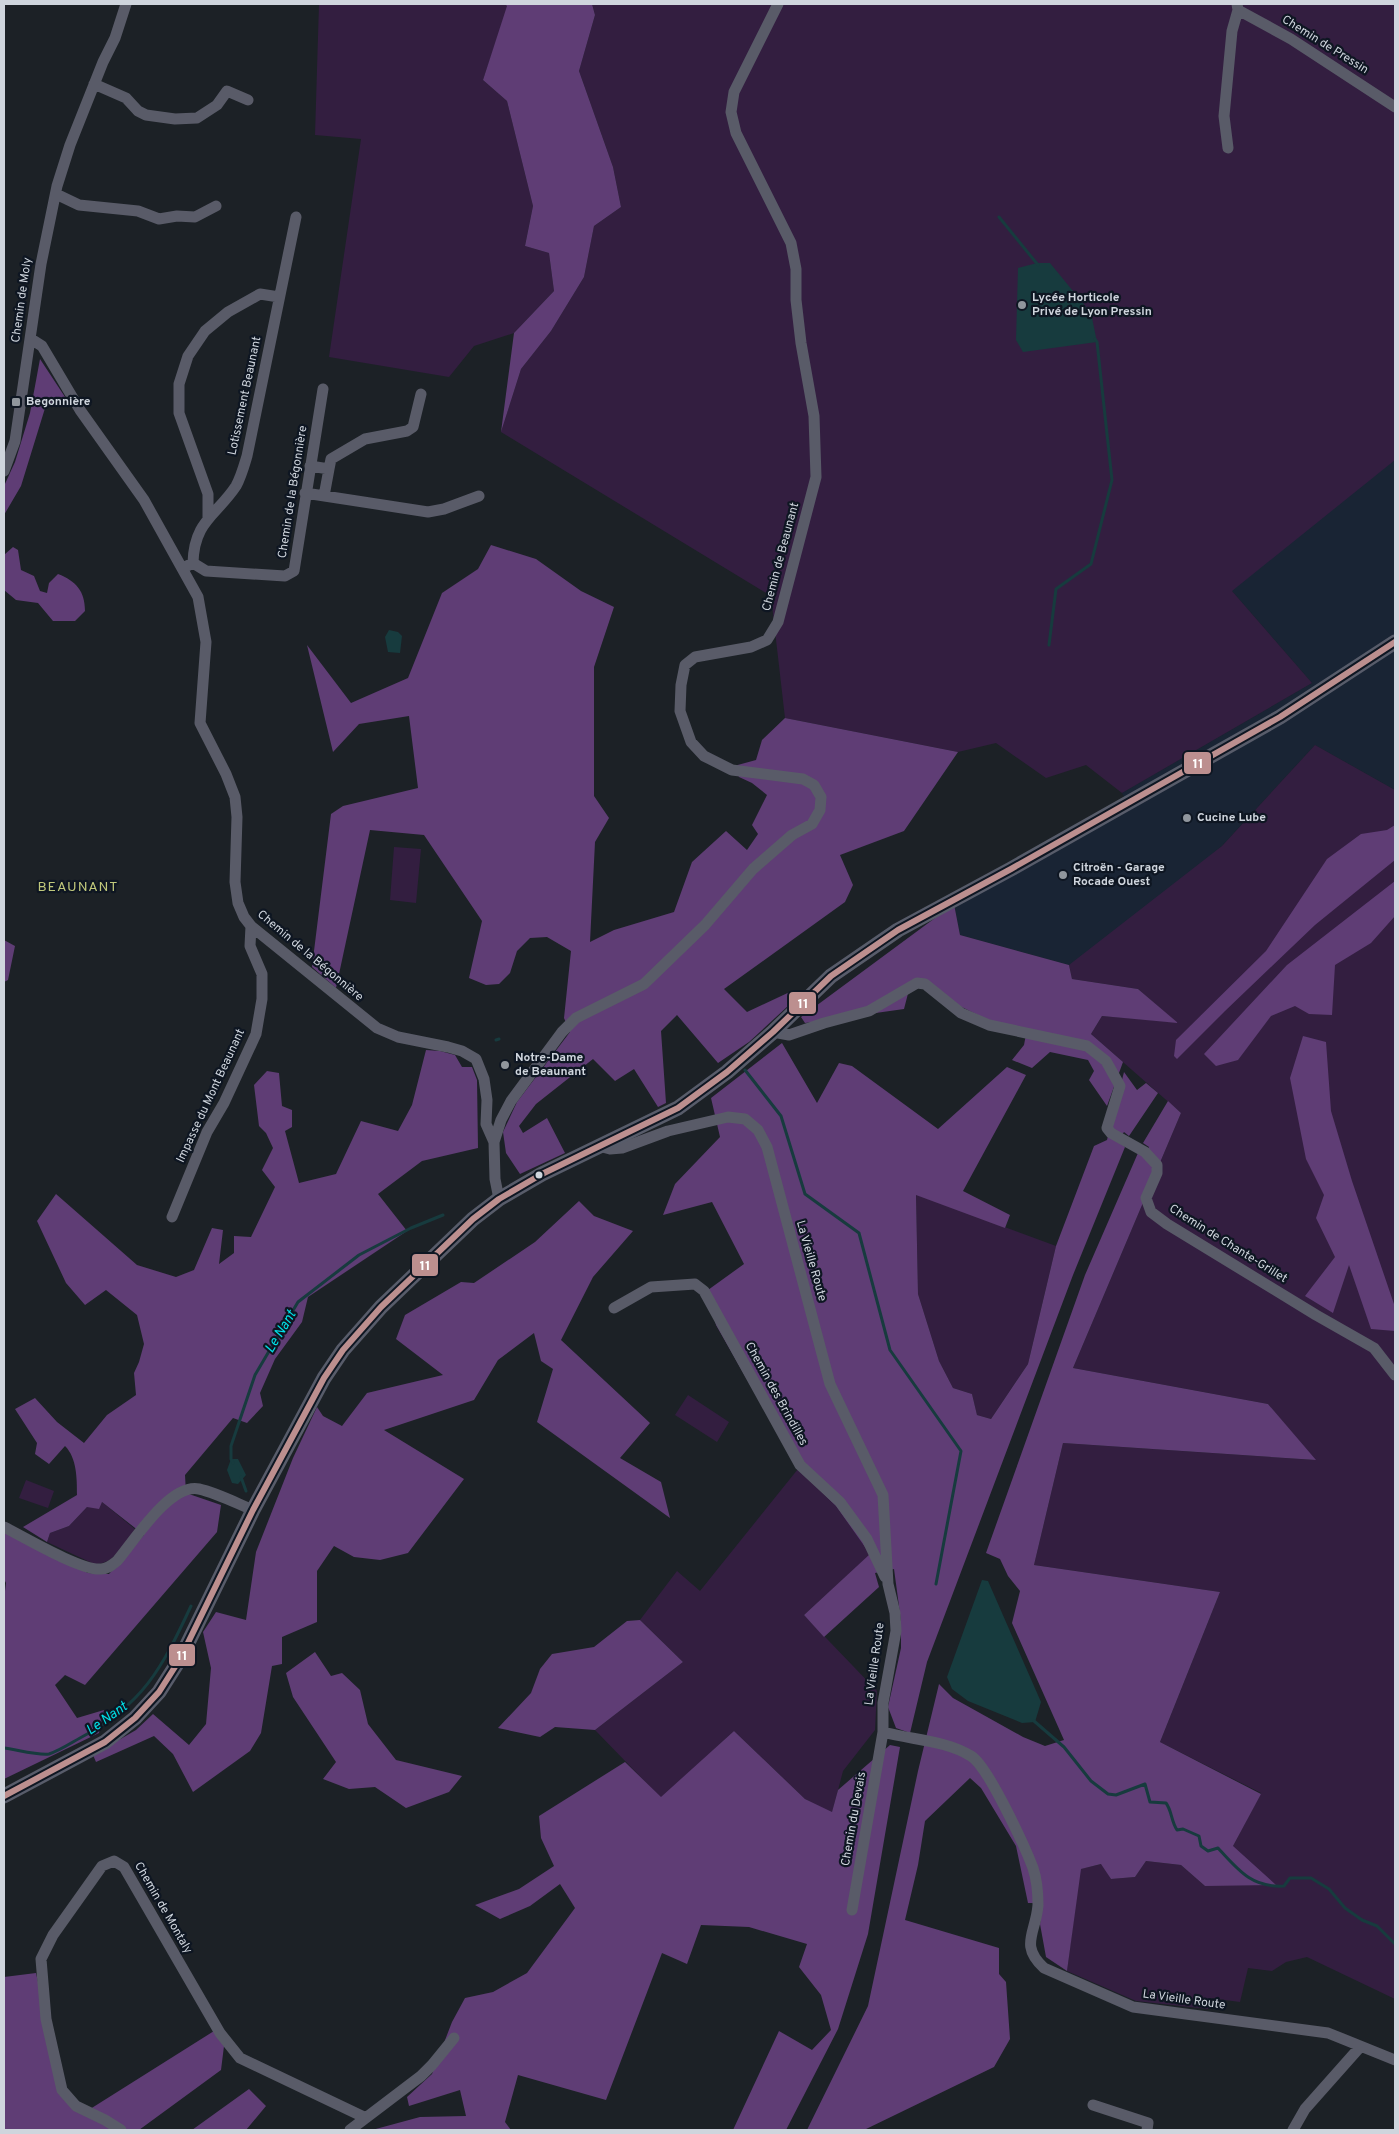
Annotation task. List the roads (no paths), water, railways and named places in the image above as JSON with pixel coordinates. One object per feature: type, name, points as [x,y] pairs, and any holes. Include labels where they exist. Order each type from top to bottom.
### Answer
[{"type":"main road","points":[[4,1796],[105,1742],[135,1718],[159,1692],[180,1659],[253,1510],[324,1378],[343,1350],[381,1307],[473,1219],[499,1199],[542,1174],[678,1108],[727,1072],[773,1032],[830,976],[898,930],[1019,865],[1280,717],[1395,642]]},
{"type":"street","name":"Chemin de Moly","points":[[4,471],[9,439],[31,339],[43,250],[63,165],[94,84],[115,38],[126,4]]},
{"type":"street","name":"Chemin de Beaunant","points":[[499,1199],[495,1179],[494,1142],[501,1120],[511,1101],[562,1032],[576,1018],[644,984],[705,925],[753,869],[792,835],[812,824],[820,810],[821,797],[814,784],[803,778],[732,770],[704,756],[691,742],[680,711],[681,685],[685,665],[695,657],[759,644],[767,640],[778,622],[816,477],[814,416],[801,342],[796,300],[796,269],[791,243],[736,133],[731,112],[734,92],[778,4]]},
{"type":"street","name":"Chemin de Pressin","points":[[1228,148],[1224,116],[1232,31],[1238,7],[1395,107]]},
{"type":"street","points":[[94,84],[126,98],[138,111],[146,116],[175,119],[197,118],[217,105],[227,91],[248,100]]},
{"type":"street","points":[[56,194],[79,205],[138,211],[159,219],[177,216],[195,217],[216,206]]},
{"type":"street","name":"Lotissement Beaunant","points":[[193,563],[193,546],[200,528],[236,485],[247,456],[296,217]]},
{"type":"street","points":[[208,519],[208,494],[180,413],[179,384],[188,356],[204,331],[228,312],[260,294],[279,297]]},
{"type":"street","name":"Chemin de la Bégonnière","points":[[31,339],[42,346],[80,410],[144,500],[198,598],[206,642],[200,723],[226,774],[235,798],[237,817],[234,882],[238,903],[244,917],[251,926],[377,1028],[398,1037],[462,1051],[476,1059],[484,1079],[487,1100],[486,1124],[494,1142]]},
{"type":"street","name":"Chemin de la Bégonnière","points":[[193,563],[206,571],[285,576],[294,571],[323,388]]},
{"type":"street","points":[[324,496],[330,458],[365,439],[407,431],[413,427],[421,394]]},
{"type":"street","points":[[310,466],[328,468]]},
{"type":"street","points":[[306,493],[428,512],[444,509],[479,496]]},
{"type":"street","points":[[182,569],[193,563]]},
{"type":"street","name":"Impasse du Mont Beaunant","points":[[172,1216],[207,1132],[224,1103],[256,1034],[262,999],[262,974],[250,946],[251,926]]},
{"type":"street","name":"Chemin de Chante-Grillet","points":[[773,1032],[789,1035],[869,1011],[917,983],[925,984],[961,1013],[989,1025],[1086,1046],[1106,1061],[1120,1086],[1107,1128],[1120,1138],[1145,1152],[1157,1165],[1157,1173],[1146,1198],[1151,1212],[1167,1224],[1316,1315],[1374,1348],[1395,1375]]},
{"type":"street","name":"La Vieille Route","points":[[598,1146],[610,1149],[622,1148],[668,1131],[728,1117],[745,1119],[758,1130],[767,1147],[830,1384],[884,1495],[888,1584],[895,1612],[896,1631],[883,1703],[883,1732],[934,1742],[960,1750],[973,1757],[987,1775],[1019,1834],[1034,1870],[1038,1888],[1038,1907],[1030,1944],[1033,1958],[1044,1968],[1133,2007],[1328,2032],[1360,2047],[1385,2054],[1395,2060]]},
{"type":"street","name":"Chemin des Brindilles","points":[[614,1308],[651,1287],[695,1284],[704,1292],[800,1465],[840,1502],[866,1538],[888,1584]]},
{"type":"street","points":[[4,1527],[80,1565],[100,1570],[109,1568],[118,1561],[160,1508],[173,1496],[185,1490],[197,1489],[253,1510]]},
{"type":"street","name":"Chemin du Devais","points":[[852,1910],[883,1732]]},
{"type":"street","name":"Chemin de Montaly","points":[[121,2130],[76,2106],[62,2090],[46,2019],[42,1959],[53,1935],[102,1866],[114,1861],[124,1867],[220,2033],[240,2058],[366,2118]]},
{"type":"street","points":[[350,2130],[427,2071],[454,2038]]},
{"type":"street","points":[[1293,2130],[1305,2108],[1360,2047]]},
{"type":"street","points":[[1093,2105],[1148,2123],[1147,2130]]},
{"type":"waterway","points":[[999,217],[1038,265]]},
{"type":"waterway","points":[[1049,645],[1056,589],[1091,564],[1112,480],[1097,342],[1095,339]]},
{"type":"waterway","points":[[745,1070],[781,1116],[805,1194],[859,1233],[890,1350],[961,1451],[936,1584]]},
{"type":"waterway","name":"Le Nant","points":[[233,1463],[231,1459],[231,1446],[255,1375],[298,1302],[359,1255],[411,1228],[443,1215]]},
{"type":"waterway","name":"Le Nant","points":[[241,1477],[246,1491]]},
{"type":"waterway","name":"Le Nant","points":[[4,1748],[49,1754],[65,1747],[120,1712],[135,1698],[160,1666],[191,1606]]},
{"type":"waterway","points":[[1034,1721],[1064,1747],[1091,1781],[1108,1794],[1116,1795],[1145,1784],[1150,1802],[1166,1803],[1177,1830],[1183,1829],[1199,1836],[1201,1846],[1208,1851],[1218,1848],[1246,1876],[1254,1881],[1273,1886],[1284,1886],[1290,1878],[1311,1878],[1329,1889],[1345,1908],[1362,1920],[1377,1926],[1395,1944]]},
{"type":"place","name":"Lycée Horticole Privé de Lyon Pressin","points":[[1022,305]]},
{"type":"place","name":"Begonnière","points":[[16,402]]},
{"type":"place","name":"Cucine Lube","points":[[1187,818]]},
{"type":"place","name":"Citroën - Garage Rocade Ouest","points":[[1063,875]]},
{"type":"place","name":"Notre-Dame de Beaunant","points":[[505,1065]]},
{"type":"district","name":"BEAUNANT","points":[[78,887]]}]
